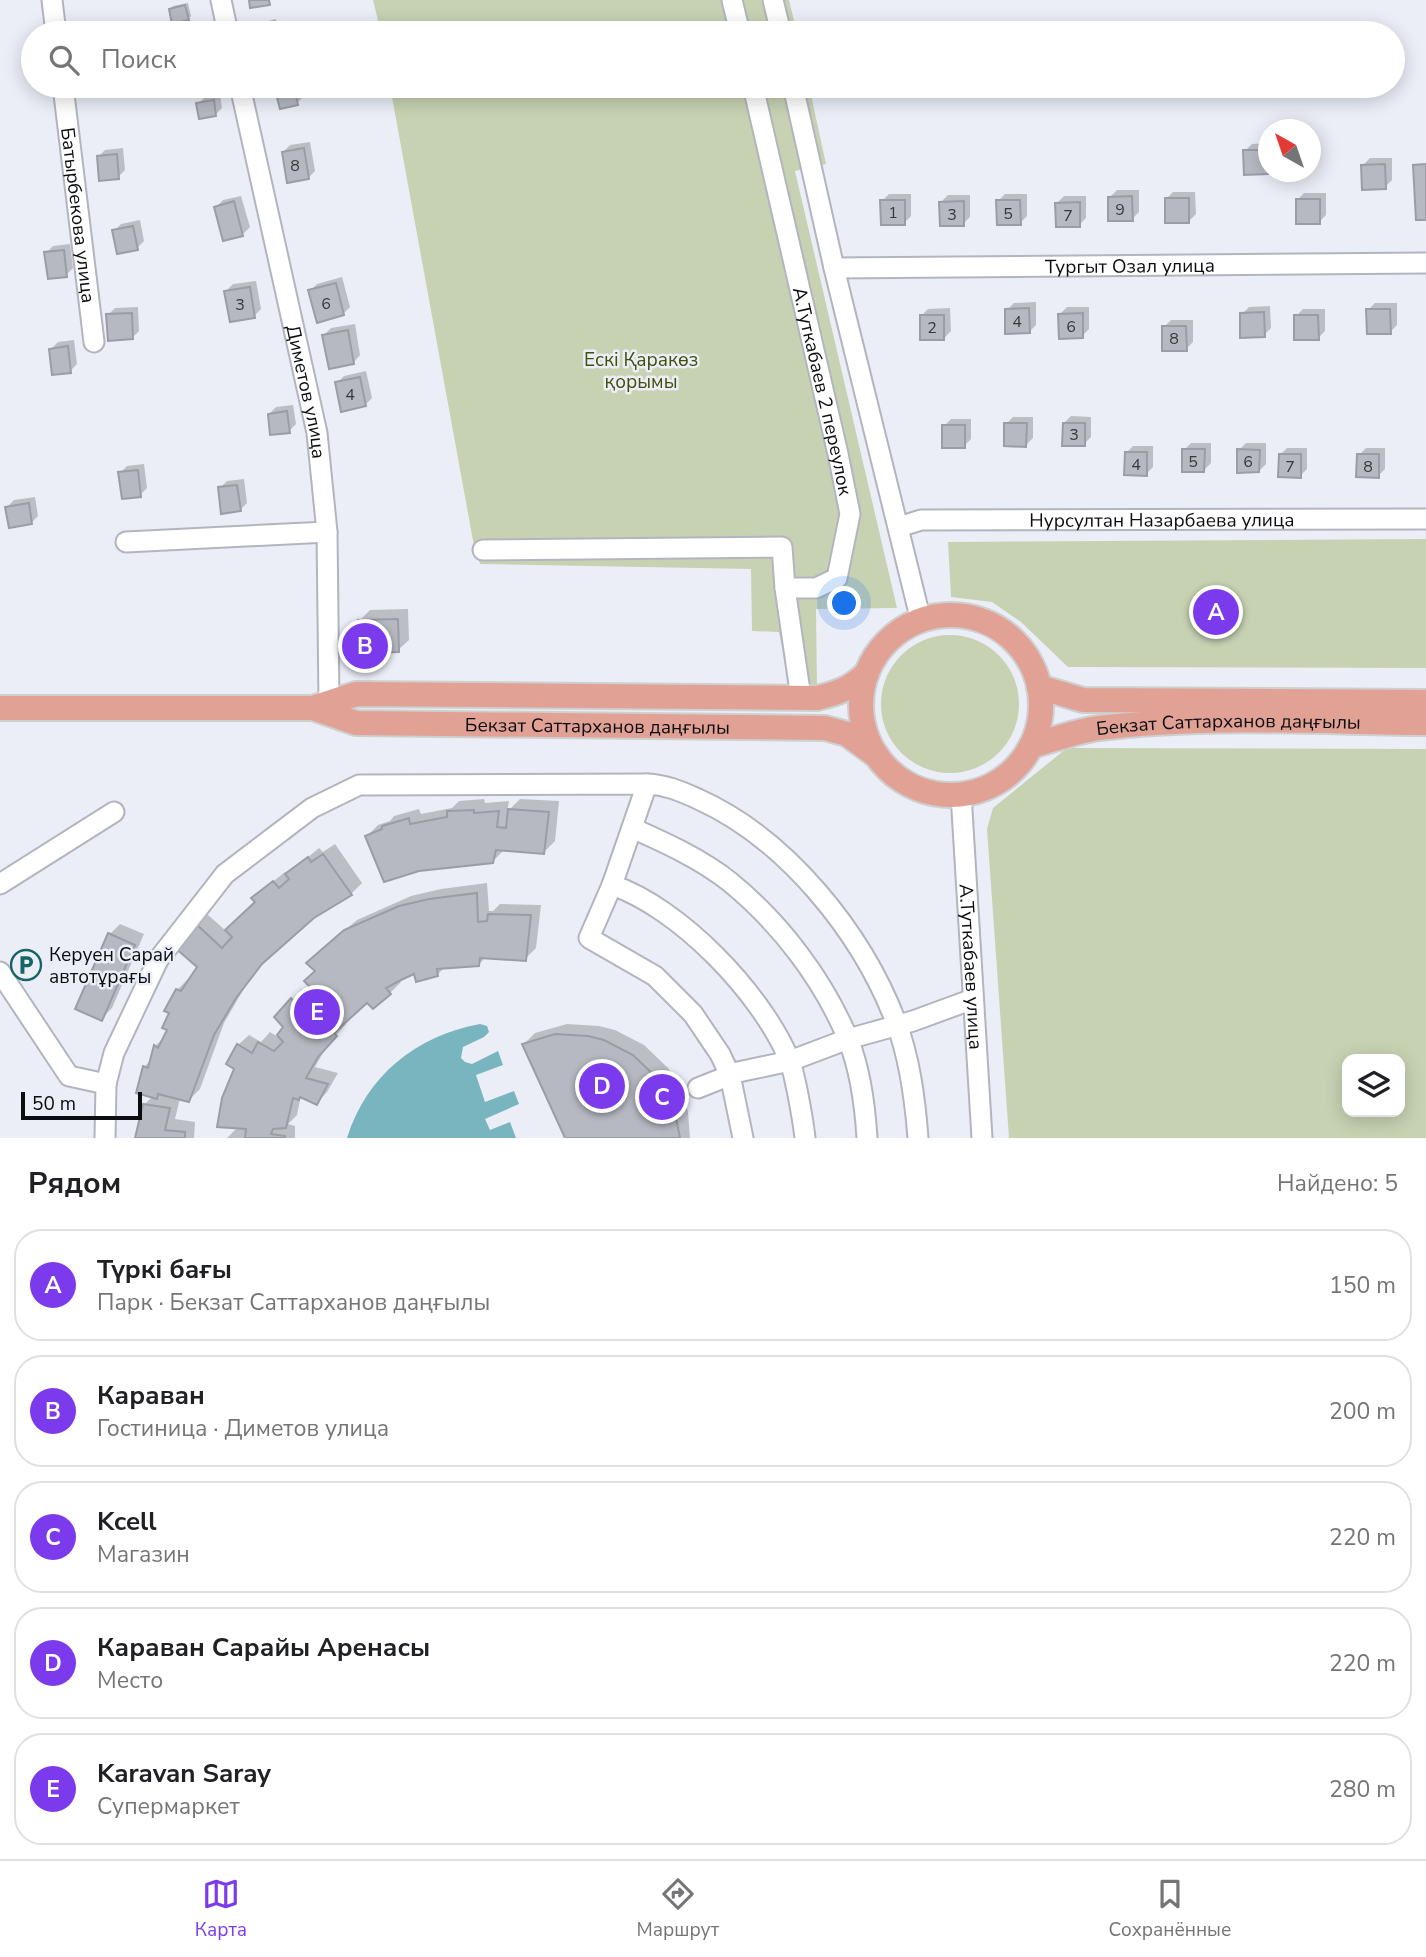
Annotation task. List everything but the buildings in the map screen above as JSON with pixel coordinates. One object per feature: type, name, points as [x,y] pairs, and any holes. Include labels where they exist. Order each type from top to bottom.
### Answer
[{"type":"main road","points":[[959,616],[981,620],[1008,635],[1024,652],[1035,672],[1039,687],[1040,718],[1031,746],[1002,779],[989,786],[961,794],[933,793],[907,784],[877,756],[870,744],[862,718],[863,687],[867,673],[883,646],[901,631],[921,621],[959,616]]},
{"type":"main road","name":"Бекзат Саттарханов даңғылы","points":[[0,708],[321,706],[356,694],[817,698],[853,686],[867,673]]},
{"type":"main road","name":"Бекзат Саттарханов даңғылы","points":[[1039,687],[1083,700],[1426,702]]},
{"type":"main road","name":"Бекзат Саттарханов даңғылы","points":[[321,706],[356,723],[825,728],[847,734],[877,756]]},
{"type":"main road","name":"Бекзат Саттарханов даңғылы","points":[[1031,746],[1096,729],[1143,725],[1244,721],[1426,723]]},
{"type":"street","points":[[52,0],[55,21]]},
{"type":"street","points":[[221,0],[225,21]]},
{"type":"street","points":[[732,0],[737,21]]},
{"type":"street","points":[[773,0],[778,21]]},
{"type":"street","name":"Батырбекова улица","points":[[64,98],[94,342]]},
{"type":"street","name":"Диметов улица","points":[[243,98],[317,433],[327,532],[321,706]]},
{"type":"street","name":"А.Туткабаев 2 переулок","points":[[756,98],[850,514],[837,578],[816,588],[785,588]]},
{"type":"street","points":[[796,98],[834,268],[921,621]]},
{"type":"street","name":"Тургыт Озал улица","points":[[834,268],[1426,263]]},
{"type":"street","name":"Нурсултан Назарбаева улица","points":[[899,527],[921,520],[1426,519]]},
{"type":"street","points":[[126,542],[327,532]]},
{"type":"street","points":[[483,550],[782,547],[785,588],[801,698]]},
{"type":"street","points":[[647,784],[612,885],[589,938],[655,976],[692,1014],[720,1054],[730,1075],[743,1138]]},
{"type":"street","points":[[106,1138],[106,1084],[114,1053],[158,960],[225,874],[312,808],[359,785],[647,784],[665,785],[711,805],[743,825],[780,853],[802,875],[850,933],[879,983],[897,1024],[914,1094],[918,1138]]},
{"type":"street","name":"А.Туткабаев улица","points":[[961,794],[982,1138]]},
{"type":"street","points":[[0,884],[114,812]]},
{"type":"street","points":[[632,828],[696,859],[729,882],[765,914],[809,969],[848,1039],[859,1078],[867,1138]]},
{"type":"street","points":[[612,885],[627,890],[678,925],[736,977],[762,1010],[790,1061],[805,1138]]},
{"type":"street","points":[[0,972],[69,1076],[106,1084]]},
{"type":"street","points":[[698,1088],[730,1075],[790,1061],[848,1039],[973,999]]},
{"type":"green space","points":[[373,0],[789,0],[794,21],[378,21]]},
{"type":"green space","name":"Ескі Қаракөз қорымы","points":[[392,98],[812,98],[826,164],[795,171],[897,608],[816,609],[817,686],[790,687],[779,632],[752,631],[751,569],[480,564],[474,546]]},
{"type":"green space","points":[[1426,539],[1426,668],[1068,667],[1021,622],[992,602],[951,597],[948,542]]},
{"type":"green space","points":[[950,635],[976,640],[999,655],[1014,678],[1019,704],[1014,730],[999,753],[976,768],[950,773],[924,768],[901,753],[886,730],[881,704],[886,678],[901,655],[924,640]]},
{"type":"green space","points":[[1067,748],[1426,749],[1426,1138],[1009,1138],[987,829],[993,808]]},
{"type":"water","points":[[480,1024],[487,1026],[489,1032],[463,1047],[461,1058],[472,1064],[498,1051],[503,1065],[476,1075],[485,1102],[514,1091],[519,1104],[485,1119],[490,1130],[510,1122],[516,1138],[347,1138],[367,1095],[397,1062],[435,1038]]},
{"type":"place","name":"Түркі бағы","points":[[1216,612]]},
{"type":"place","name":"Караван","points":[[365,646]]},
{"type":"place","name":"Керуен Сарай автотұрағы","points":[[26,965]]},
{"type":"place","name":"Karavan Saray","points":[[317,1012]]},
{"type":"place","name":"Караван Сарайы Аренасы","points":[[602,1086]]},
{"type":"place","name":"Kcell","points":[[662,1097]]}]
